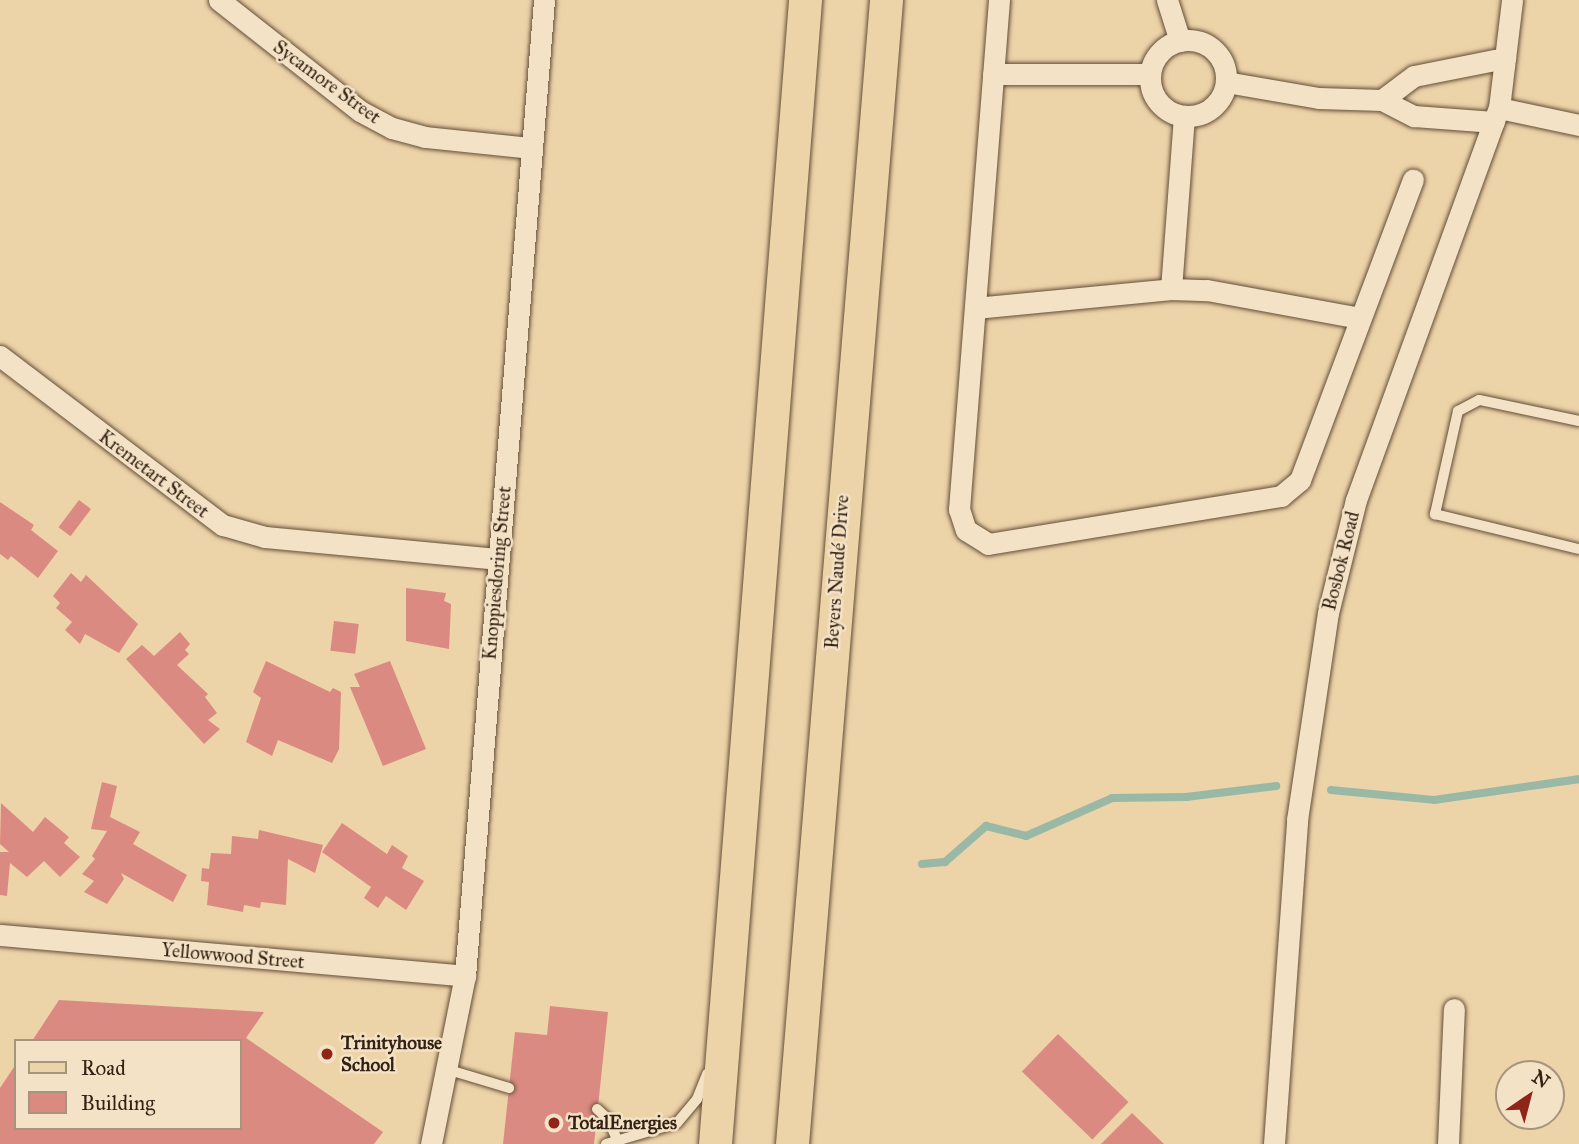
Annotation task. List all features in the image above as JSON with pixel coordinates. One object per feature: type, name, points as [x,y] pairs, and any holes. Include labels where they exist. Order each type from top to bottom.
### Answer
[{"type":"main road","points":[[715,1144],[805,0]]},
{"type":"main road","name":"Beyers Naudé Drive","points":[[792,1144],[886,0]]},
{"type":"street","name":"Sycamore Street","points":[[219,0],[360,111],[392,128],[425,137],[531,148]]},
{"type":"street","name":"Knoppiesdoring Street","points":[[430,1144],[466,976],[544,0]]},
{"type":"street","points":[[999,0],[959,509],[966,530],[988,544],[1282,496],[1300,480],[1413,180]]},
{"type":"street","points":[[1167,0],[1180,41]]},
{"type":"street","name":"Bosbok Road","points":[[1274,1144],[1297,820],[1328,613],[1356,500],[1496,115],[1512,0]]},
{"type":"street","points":[[1192,40],[1214,50],[1222,59],[1226,82],[1216,104],[1195,116],[1184,116],[1162,106],[1154,97],[1150,74],[1160,52],[1180,41],[1192,40]]},
{"type":"street","points":[[1382,100],[1414,76],[1505,58]]},
{"type":"street","points":[[993,74],[1150,74]]},
{"type":"street","points":[[1226,82],[1320,98],[1382,100],[1414,116],[1496,115],[1579,124]]},
{"type":"street","points":[[1171,289],[1184,116]]},
{"type":"street","points":[[975,308],[1171,289],[1208,290],[1360,318]]},
{"type":"street","name":"Kremetart Street","points":[[0,356],[223,525],[265,537],[498,559]]},
{"type":"street","name":"Yellowwood Street","points":[[0,935],[466,976]]},
{"type":"street","points":[[1448,1144],[1454,1009]]},
{"type":"lane","points":[[1579,421],[1479,400],[1458,411],[1435,514],[1579,549]]},
{"type":"lane","points":[[606,1144],[617,1139],[664,1130],[688,1115],[704,1085],[723,1019]]},
{"type":"lane","points":[[446,1069],[509,1088]]},
{"type":"lane","points":[[597,1110],[608,1119],[617,1139]]},
{"type":"building","points":[[79,500],[91,509],[71,536],[59,527]]},
{"type":"building","points":[[0,502],[34,525],[31,530],[58,551],[38,578],[11,556],[8,560],[0,554]]},
{"type":"building","points":[[71,573],[81,582],[86,575],[138,624],[119,653],[85,634],[80,644],[65,630],[72,622],[56,608],[60,603],[53,596]]},
{"type":"building","points":[[406,588],[446,593],[444,601],[451,604],[449,649],[406,641]]},
{"type":"building","points":[[334,621],[359,624],[355,654],[330,651]]},
{"type":"building","points":[[180,632],[190,644],[185,650],[189,654],[177,665],[208,694],[205,697],[217,713],[208,720],[220,729],[204,744],[126,659],[142,645],[154,656]]},
{"type":"building","points":[[266,661],[330,692],[333,688],[341,692],[339,749],[332,763],[278,740],[272,756],[246,742],[261,698],[253,692]]},
{"type":"building","points":[[390,661],[426,749],[383,766],[350,687],[360,687],[354,674]]},
{"type":"building","points":[[102,782],[117,786],[110,817],[140,832],[133,844],[187,875],[173,902],[121,873],[124,879],[107,904],[84,892],[94,881],[82,874],[95,859],[92,856],[107,831],[91,829]]},
{"type":"building","points":[[1,803],[33,832],[45,817],[69,837],[64,843],[80,857],[60,877],[44,861],[27,877],[10,863],[7,896],[0,895],[0,852],[9,852],[0,844]]},
{"type":"building","points":[[342,823],[387,854],[392,845],[408,856],[402,868],[424,881],[406,910],[386,896],[378,908],[364,898],[371,887],[322,852]]},
{"type":"building","points":[[259,830],[323,845],[315,873],[288,859],[286,905],[261,902],[260,908],[244,905],[243,912],[207,905],[209,882],[201,881],[202,868],[209,869],[211,853],[231,854],[232,836],[258,839]]},
{"type":"building","points":[[59,1000],[264,1012],[246,1038],[383,1132],[374,1144],[0,1144],[0,1088],[14,1067],[14,1130],[242,1130],[242,1039],[33,1039]]},
{"type":"building","points":[[550,1006],[608,1012],[594,1144],[503,1144],[515,1032],[547,1035]]},
{"type":"building","points":[[1058,1034],[1128,1102],[1092,1139],[1022,1071]]},
{"type":"building","points":[[1132,1113],[1164,1144],[1101,1144]]},
{"type":"waterway","points":[[1331,790],[1434,800],[1579,779]]},
{"type":"waterway","points":[[922,864],[945,862],[986,826],[1026,836],[1112,798],[1186,797],[1276,786]]},
{"type":"place","name":"Trinityhouse School","points":[[327,1054]]},
{"type":"place","name":"TotalEnergies","points":[[554,1123]]}]
